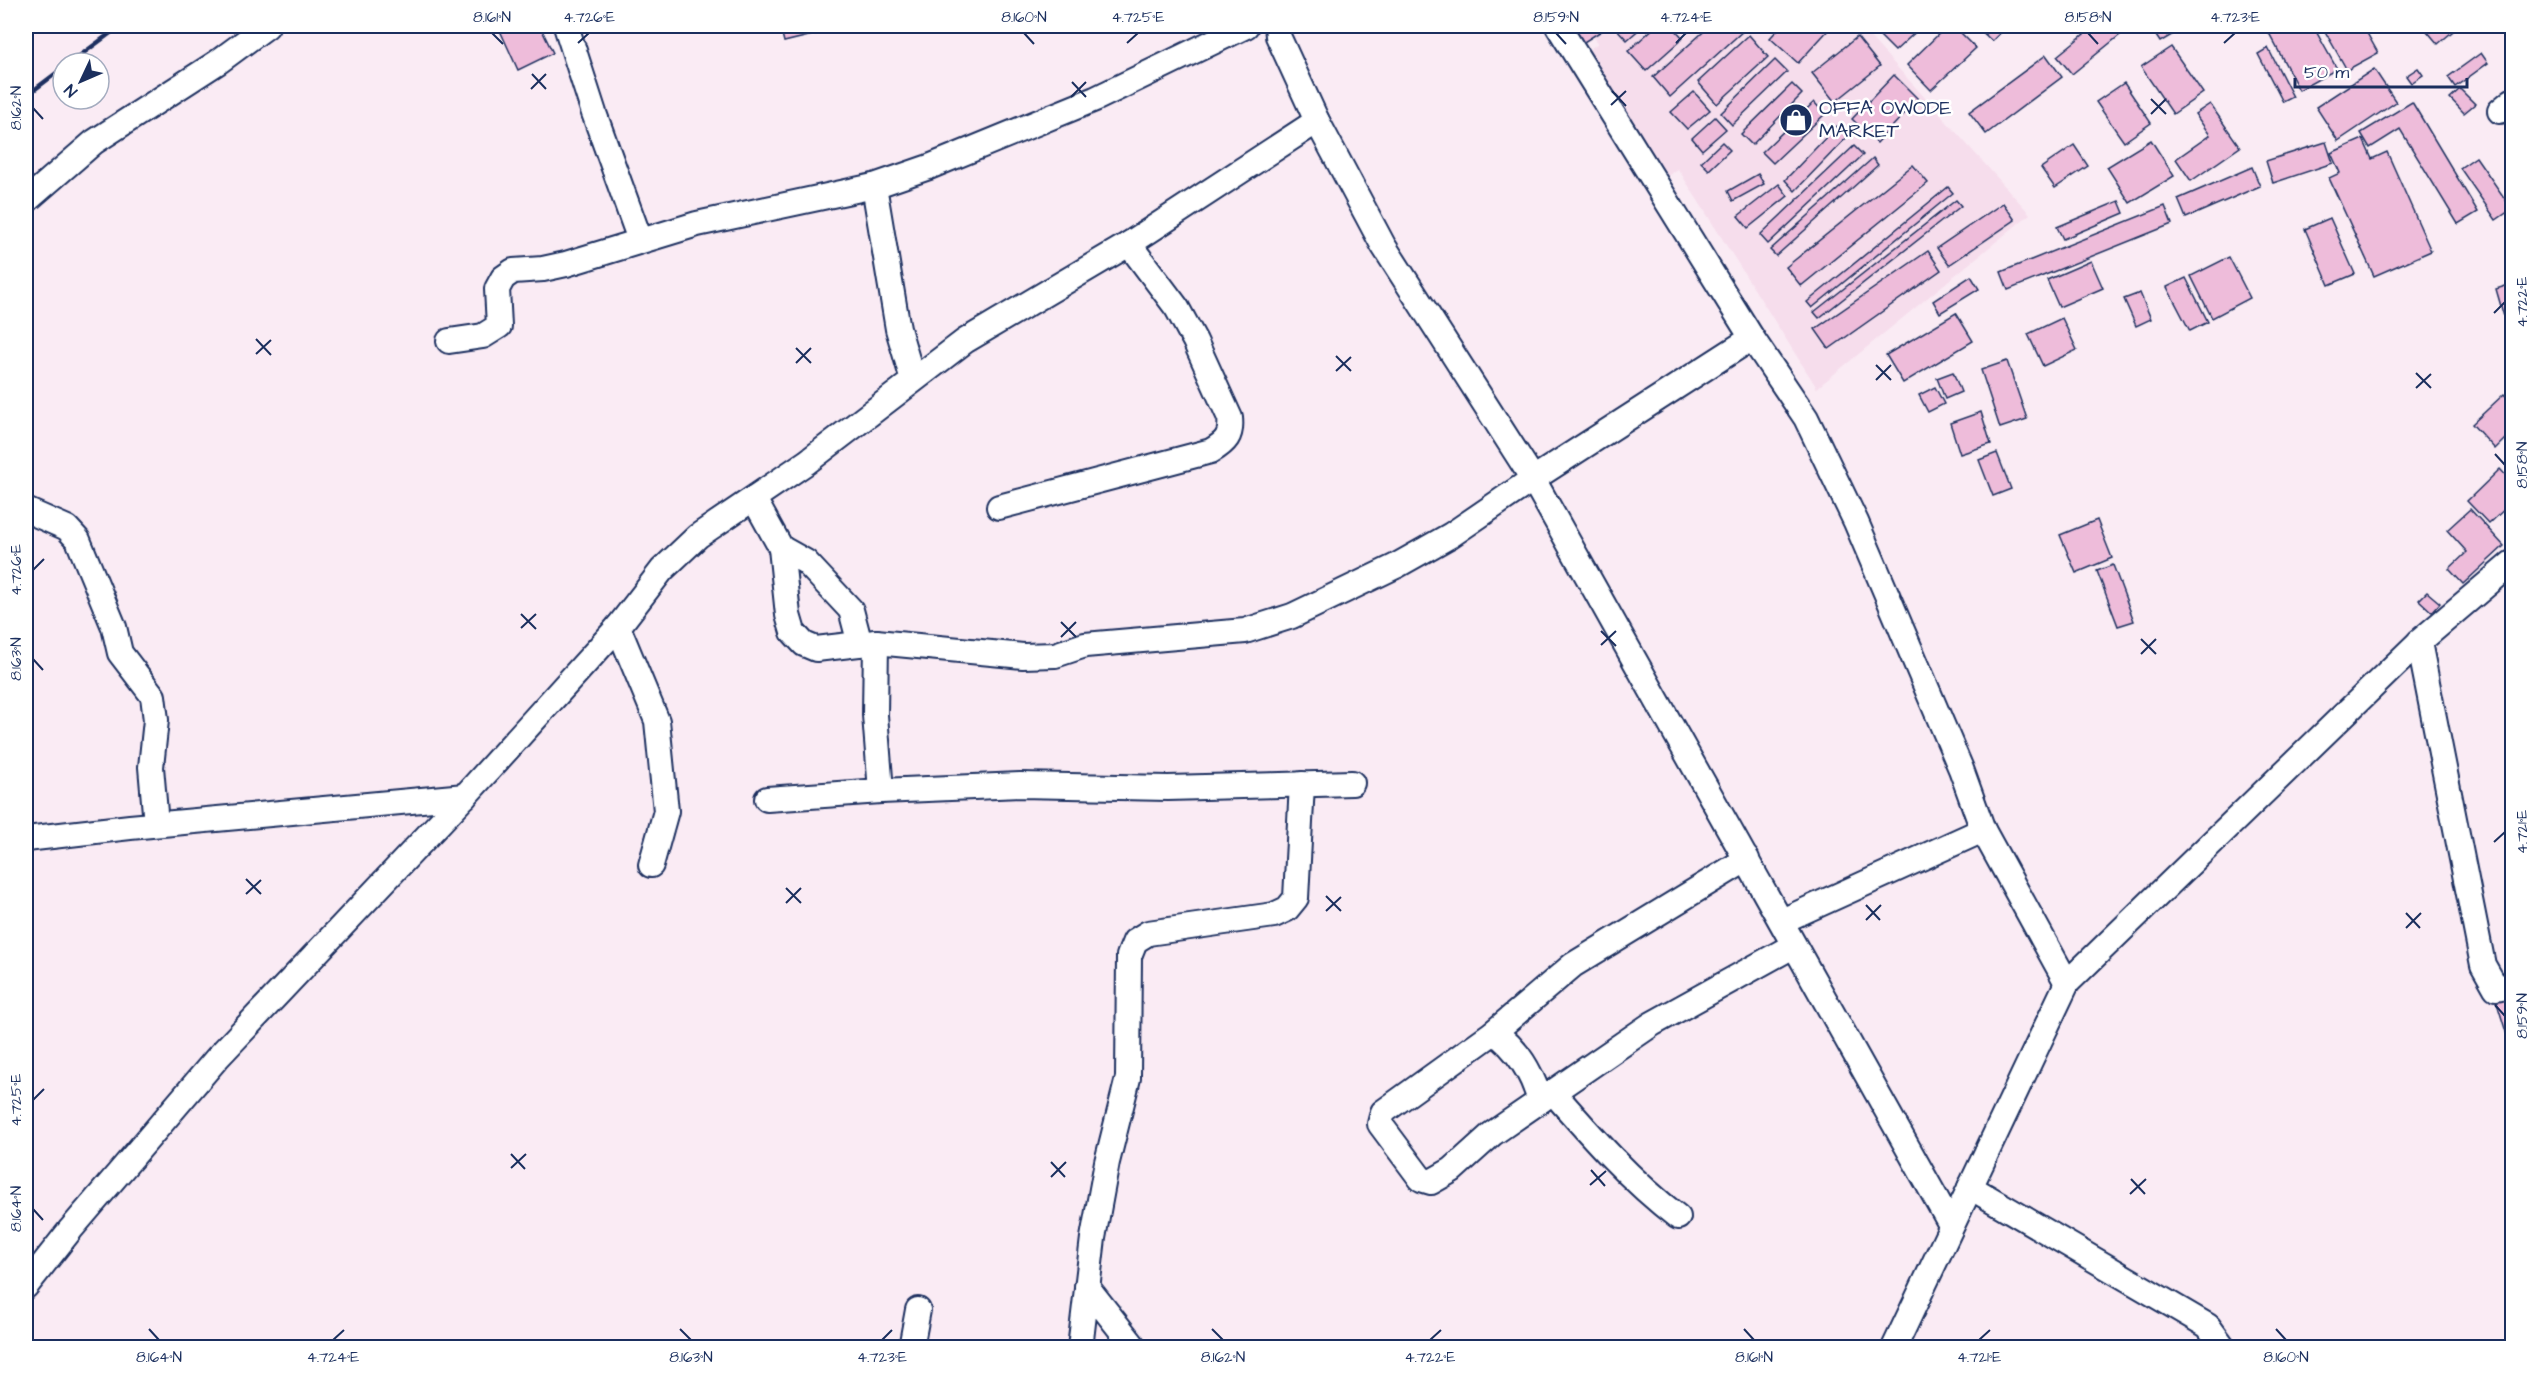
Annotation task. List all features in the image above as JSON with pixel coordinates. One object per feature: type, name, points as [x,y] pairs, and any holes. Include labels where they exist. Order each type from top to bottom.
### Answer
[{"type":"street","points":[[26,201],[94,142],[218,63],[267,26]]},
{"type":"street","points":[[566,26],[594,113],[640,240]]},
{"type":"street","points":[[449,341],[483,336],[499,326],[497,289],[503,278],[513,271],[543,269],[566,264],[697,224],[874,186],[929,167],[1095,99],[1246,26]]},
{"type":"street","points":[[1277,26],[1278,36],[1317,121],[1383,245],[1533,479],[1782,921],[1793,946],[1952,1225]]},
{"type":"street","points":[[1558,26],[1752,338],[1806,418],[1856,522],[1961,769],[1983,830],[2067,983]]},
{"type":"street","points":[[26,1286],[71,1229],[218,1057],[465,796],[618,627],[662,570],[698,536],[754,500],[965,341],[1129,244],[1317,121]]},
{"type":"street","points":[[874,186],[898,329],[913,380]]},
{"type":"street","points":[[999,507],[1211,451],[1224,442],[1231,431],[1230,418],[1195,341],[1177,308],[1129,244]]},
{"type":"street","points":[[754,500],[781,548],[788,615],[793,632],[804,644],[816,650],[868,643],[1023,656],[1055,655],[1085,645],[1245,631],[1292,616],[1396,566],[1451,536],[1533,479],[1752,338]]},
{"type":"street","points":[[27,514],[67,528],[78,540],[114,627],[120,653],[153,696],[156,720],[151,767],[156,824]]},
{"type":"street","points":[[781,548],[807,562],[851,610],[868,643],[881,791]]},
{"type":"street","points":[[1894,1347],[2067,983],[2419,642],[2512,563]]},
{"type":"street","points":[[618,627],[657,721],[666,811],[651,865]]},
{"type":"street","points":[[2419,642],[2483,964],[2496,988],[2512,985]]},
{"type":"street","points":[[767,799],[1020,785],[1168,788],[1352,783]]},
{"type":"street","points":[[1080,1347],[1107,1162],[1128,1078],[1129,956],[1135,941],[1148,933],[1274,915],[1287,909],[1296,898],[1302,784]]},
{"type":"street","points":[[26,838],[465,796]]},
{"type":"street","points":[[1782,921],[1983,830]]},
{"type":"street","points":[[1747,859],[1573,964],[1494,1032],[1383,1112],[1380,1124],[1421,1179],[1431,1182],[1452,1170],[1492,1134],[1652,1024],[1793,946]]},
{"type":"street","points":[[1494,1032],[1507,1041],[1546,1096],[1649,1194],[1678,1216]]},
{"type":"street","points":[[1970,1187],[2208,1326],[2224,1347]]},
{"type":"street","points":[[1087,1287],[1135,1347]]},
{"type":"street","points":[[911,1347],[918,1310]]},
{"type":"shaded area","name":"OFFA OWODE MARKET","points":[[1587,26],[1860,26],[2030,214],[1817,388],[1678,169],[1666,177],[1599,93],[1578,58],[1598,43]]},
{"type":"building","points":[[498,26],[540,26],[553,53],[518,70]]},
{"type":"building","points":[[780,26],[817,26],[821,33],[784,42]]},
{"type":"building","points":[[1562,26],[1604,26],[1606,28],[1576,47]]},
{"type":"building","points":[[1614,26],[1643,26],[1627,40]]},
{"type":"building","points":[[1656,26],[1672,26],[1683,38],[1646,71],[1628,51]]},
{"type":"building","points":[[1682,26],[1696,26],[1688,32]]},
{"type":"building","points":[[1710,26],[1740,26],[1744,30],[1670,97],[1653,77]]},
{"type":"building","points":[[1781,26],[1832,26],[1798,63],[1770,38]]},
{"type":"building","points":[[1870,26],[1922,26],[1895,51]]},
{"type":"building","points":[[1947,26],[1954,26],[1976,48],[1931,90],[1907,65]]},
{"type":"building","points":[[1976,26],[2007,26],[1992,41]]},
{"type":"building","points":[[2094,26],[2131,26],[2072,74],[2057,56]]},
{"type":"building","points":[[2187,26],[2160,42],[2151,28]]},
{"type":"building","points":[[2273,26],[2313,26],[2337,69],[2299,90],[2267,29]]},
{"type":"building","points":[[2322,26],[2363,26],[2378,53],[2347,70]]},
{"type":"building","points":[[2433,26],[2459,26],[2438,44],[2427,31]]},
{"type":"building","points":[[1749,35],[1768,57],[1717,104],[1698,82]]},
{"type":"building","points":[[2512,36],[2512,50],[2505,43]]},
{"type":"building","points":[[1857,37],[1880,66],[1835,102],[1812,73]]},
{"type":"building","points":[[2171,47],[2203,93],[2173,114],[2141,67]]},
{"type":"building","points":[[2268,48],[2293,97],[2283,102],[2258,54]]},
{"type":"building","points":[[2481,53],[2488,63],[2455,87],[2448,77]]},
{"type":"building","points":[[2046,55],[2062,77],[1986,134],[1969,112]]},
{"type":"building","points":[[1775,60],[1787,72],[1732,125],[1721,113]]},
{"type":"building","points":[[2418,68],[2423,75],[2411,83],[2406,76]]},
{"type":"building","points":[[2374,69],[2396,102],[2338,141],[2316,107]]},
{"type":"building","points":[[1894,75],[1918,99],[1877,143],[1852,119]]},
{"type":"building","points":[[2124,83],[2151,123],[2124,142],[2096,102]]},
{"type":"building","points":[[1792,84],[1802,94],[1752,145],[1741,134]]},
{"type":"building","points":[[2460,89],[2475,104],[2464,113],[2450,98]]},
{"type":"building","points":[[1694,92],[1710,110],[1687,129],[1671,112]]},
{"type":"building","points":[[1814,102],[1825,114],[1773,163],[1762,152]]},
{"type":"building","points":[[2412,102],[2478,212],[2458,224],[2400,129],[2370,148],[2361,133]]},
{"type":"building","points":[[2210,104],[2240,147],[2191,181],[2176,159],[2210,135],[2195,114]]},
{"type":"building","points":[[1715,117],[1726,129],[1702,150],[1692,138]]},
{"type":"building","points":[[1837,126],[1848,136],[1795,191],[1785,180]]},
{"type":"building","points":[[2363,139],[2372,159],[2387,152],[2431,251],[2374,276],[2329,178],[2340,173],[2331,153]]},
{"type":"building","points":[[2151,140],[2174,176],[2130,203],[2107,167]]},
{"type":"building","points":[[1722,142],[1730,150],[1709,170],[1701,162]]},
{"type":"building","points":[[2326,142],[2333,163],[2273,183],[2266,161]]},
{"type":"building","points":[[2074,145],[2088,166],[2055,188],[2041,168]]},
{"type":"building","points":[[1854,146],[1863,155],[1768,244],[1760,235]]},
{"type":"building","points":[[2476,157],[2512,209],[2496,220],[2460,168]]},
{"type":"building","points":[[1873,158],[1878,165],[1776,256],[1770,250]]},
{"type":"building","points":[[1913,165],[1928,183],[1801,286],[1786,267]]},
{"type":"building","points":[[2252,167],[2260,186],[2186,218],[2178,199]]},
{"type":"building","points":[[1758,174],[1764,184],[1733,201],[1728,191]]},
{"type":"building","points":[[1779,184],[1788,196],[1748,228],[1738,216]]},
{"type":"building","points":[[1948,187],[1953,193],[1812,308],[1807,302]]},
{"type":"building","points":[[1956,200],[1961,206],[1819,318],[1814,312]]},
{"type":"building","points":[[2119,201],[2124,213],[2063,239],[2057,227]]},
{"type":"building","points":[[2003,203],[2015,220],[1949,265],[1937,248]]},
{"type":"building","points":[[2165,206],[2172,224],[2008,290],[2001,272]]},
{"type":"building","points":[[2330,218],[2355,274],[2329,285],[2305,229]]},
{"type":"building","points":[[1928,251],[1941,270],[1829,349],[1815,329]]},
{"type":"building","points":[[2229,257],[2250,298],[2212,318],[2191,276]]},
{"type":"building","points":[[2091,261],[2103,288],[2059,307],[2047,280]]},
{"type":"building","points":[[1971,276],[1979,289],[1940,313],[1933,301]]},
{"type":"building","points":[[2186,278],[2208,322],[2190,331],[2167,287]]},
{"type":"building","points":[[2512,284],[2512,325],[2507,327],[2496,289]]},
{"type":"building","points":[[2140,293],[2151,319],[2136,326],[2124,299]]},
{"type":"building","points":[[1956,313],[1973,341],[1903,383],[1886,355]]},
{"type":"building","points":[[2062,318],[2077,350],[2043,366],[2028,334]]},
{"type":"building","points":[[2007,361],[2027,419],[2000,428],[1981,370]]},
{"type":"building","points":[[1953,372],[1961,392],[1945,399],[1937,378]]},
{"type":"building","points":[[1935,387],[1944,404],[1928,412],[1919,395]]},
{"type":"building","points":[[2504,394],[2512,403],[2512,432],[2495,449],[2472,424]]},
{"type":"building","points":[[1981,412],[1991,444],[1960,454],[1950,423]]},
{"type":"building","points":[[1997,453],[2011,489],[1993,496],[1979,460]]},
{"type":"building","points":[[2500,469],[2512,482],[2512,502],[2489,524],[2467,501]]},
{"type":"building","points":[[2470,509],[2504,546],[2463,584],[2449,569],[2467,552],[2447,530]]},
{"type":"building","points":[[2097,520],[2112,558],[2076,573],[2060,535]]},
{"type":"building","points":[[2113,565],[2134,621],[2118,626],[2097,571]]},
{"type":"building","points":[[2427,592],[2440,603],[2432,612],[2419,600]]},
{"type":"building","points":[[2512,995],[2512,1051],[2496,1000]]},
{"type":"railway","points":[[86,51],[120,26]]},
{"type":"railway","points":[[26,96],[51,77]]},
{"type":"place","name":"OFFA OWODE MARKET","points":[[1796,120]]}]
